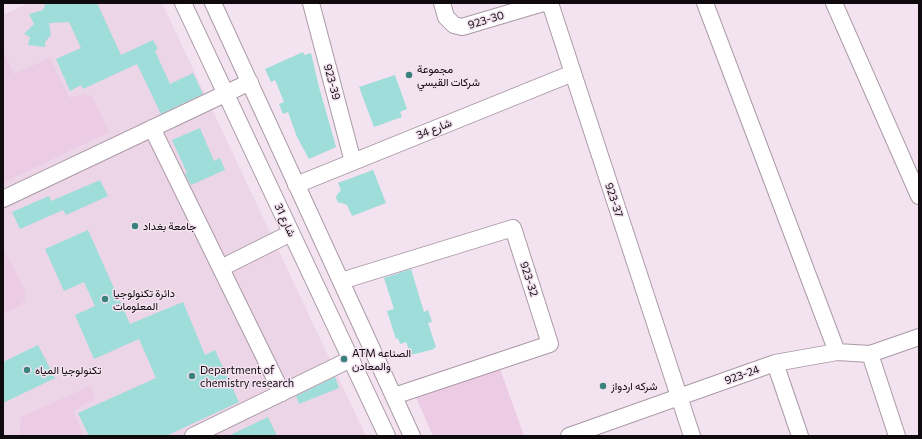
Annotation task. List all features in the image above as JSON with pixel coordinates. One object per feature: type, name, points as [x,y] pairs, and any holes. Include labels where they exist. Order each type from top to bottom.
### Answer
[{"type":"street","name":"شارع 31","points":[[183,3],[387,436]]},
{"type":"street","points":[[213,3],[412,436]]},
{"type":"street","name":"923-39","points":[[310,3],[353,162]]},
{"type":"street","name":"923-30","points":[[442,3],[446,17],[454,25],[462,27],[543,3]]},
{"type":"street","name":"923-37","points":[[550,3],[692,436]]},
{"type":"street","points":[[704,3],[837,352]]},
{"type":"street","points":[[834,3],[919,196]]},
{"type":"street","name":"شارع 34","points":[[296,185],[573,73]]},
{"type":"street","points":[[3,199],[250,82]]},
{"type":"street","points":[[152,128],[282,393]]},
{"type":"street","name":"923-32","points":[[341,281],[513,228],[550,344],[394,396]]},
{"type":"street","points":[[221,268],[291,233]]},
{"type":"street","name":"923-24","points":[[569,436],[775,363],[837,352],[870,354],[919,337]]},
{"type":"street","points":[[870,354],[897,436]]},
{"type":"street","points":[[193,436],[351,359]]},
{"type":"street","points":[[775,363],[800,436]]},
{"type":"shaded area","name":"جامعة بغداد","points":[[29,3],[162,3],[366,436],[3,436],[3,15]]},
{"type":"shaded area","points":[[3,50],[14,74],[50,58],[70,98],[83,94],[91,95],[109,132],[3,183]]},
{"type":"shaded area","points":[[3,248],[25,291],[25,299],[20,306],[3,314]]},
{"type":"shaded area","points":[[499,366],[524,436],[433,436],[413,391]]},
{"type":"shaded area","points":[[90,386],[95,399],[73,411],[84,436],[19,436],[21,417]]},
{"type":"building","points":[[46,3],[97,3],[121,55],[153,40],[158,49],[155,51],[170,84],[193,73],[203,94],[161,114],[137,64],[83,89],[81,85],[70,91],[56,59],[81,48],[69,22],[49,23],[51,35],[45,42],[45,47],[28,45],[30,37],[24,34],[34,24],[29,14],[43,10]]},
{"type":"building","points":[[303,52],[304,55],[311,53],[336,147],[309,159],[297,137],[288,112],[283,114],[279,104],[284,102],[275,80],[271,82],[265,69]]},
{"type":"building","points":[[395,75],[407,109],[400,112],[402,117],[374,127],[359,87]]},
{"type":"building","points":[[200,128],[214,161],[220,158],[225,170],[191,185],[185,174],[187,173],[172,140]]},
{"type":"building","points":[[373,170],[386,203],[352,216],[347,205],[338,202],[336,198],[341,190],[338,183]]},
{"type":"building","points":[[100,180],[108,196],[66,215],[63,210],[20,229],[12,212],[49,196],[51,201]]},
{"type":"building","points":[[88,230],[130,324],[183,302],[205,355],[215,350],[239,402],[166,436],[89,436],[78,413],[156,378],[139,339],[94,359],[75,315],[95,306],[84,282],[64,291],[45,249]]},
{"type":"building","points":[[411,269],[424,312],[428,310],[432,322],[428,323],[436,347],[434,349],[411,355],[406,342],[400,344],[398,338],[396,339],[387,311],[394,309],[384,278]]},
{"type":"building","name":"تكنولوجيا المياه","points":[[38,345],[55,378],[3,403],[3,362]]},
{"type":"building","points":[[335,377],[339,388],[299,404],[296,396]]},
{"type":"building","points":[[268,417],[277,436],[228,436]]},
{"type":"place","name":"مجموعة شركات القيسي","points":[[409,75]]},
{"type":"place","name":"جامعة بغداد","points":[[135,226]]},
{"type":"place","name":"دائرة تكنولوجيا المعلومات","points":[[105,299]]},
{"type":"place","name":"ATM الصناعه والمعادن","points":[[344,359]]},
{"type":"place","name":"تكنولوجيا المياه","points":[[27,370]]},
{"type":"place","name":"Department of chemistry research","points":[[192,376]]},
{"type":"place","name":"شركه اردواز","points":[[603,386]]}]
